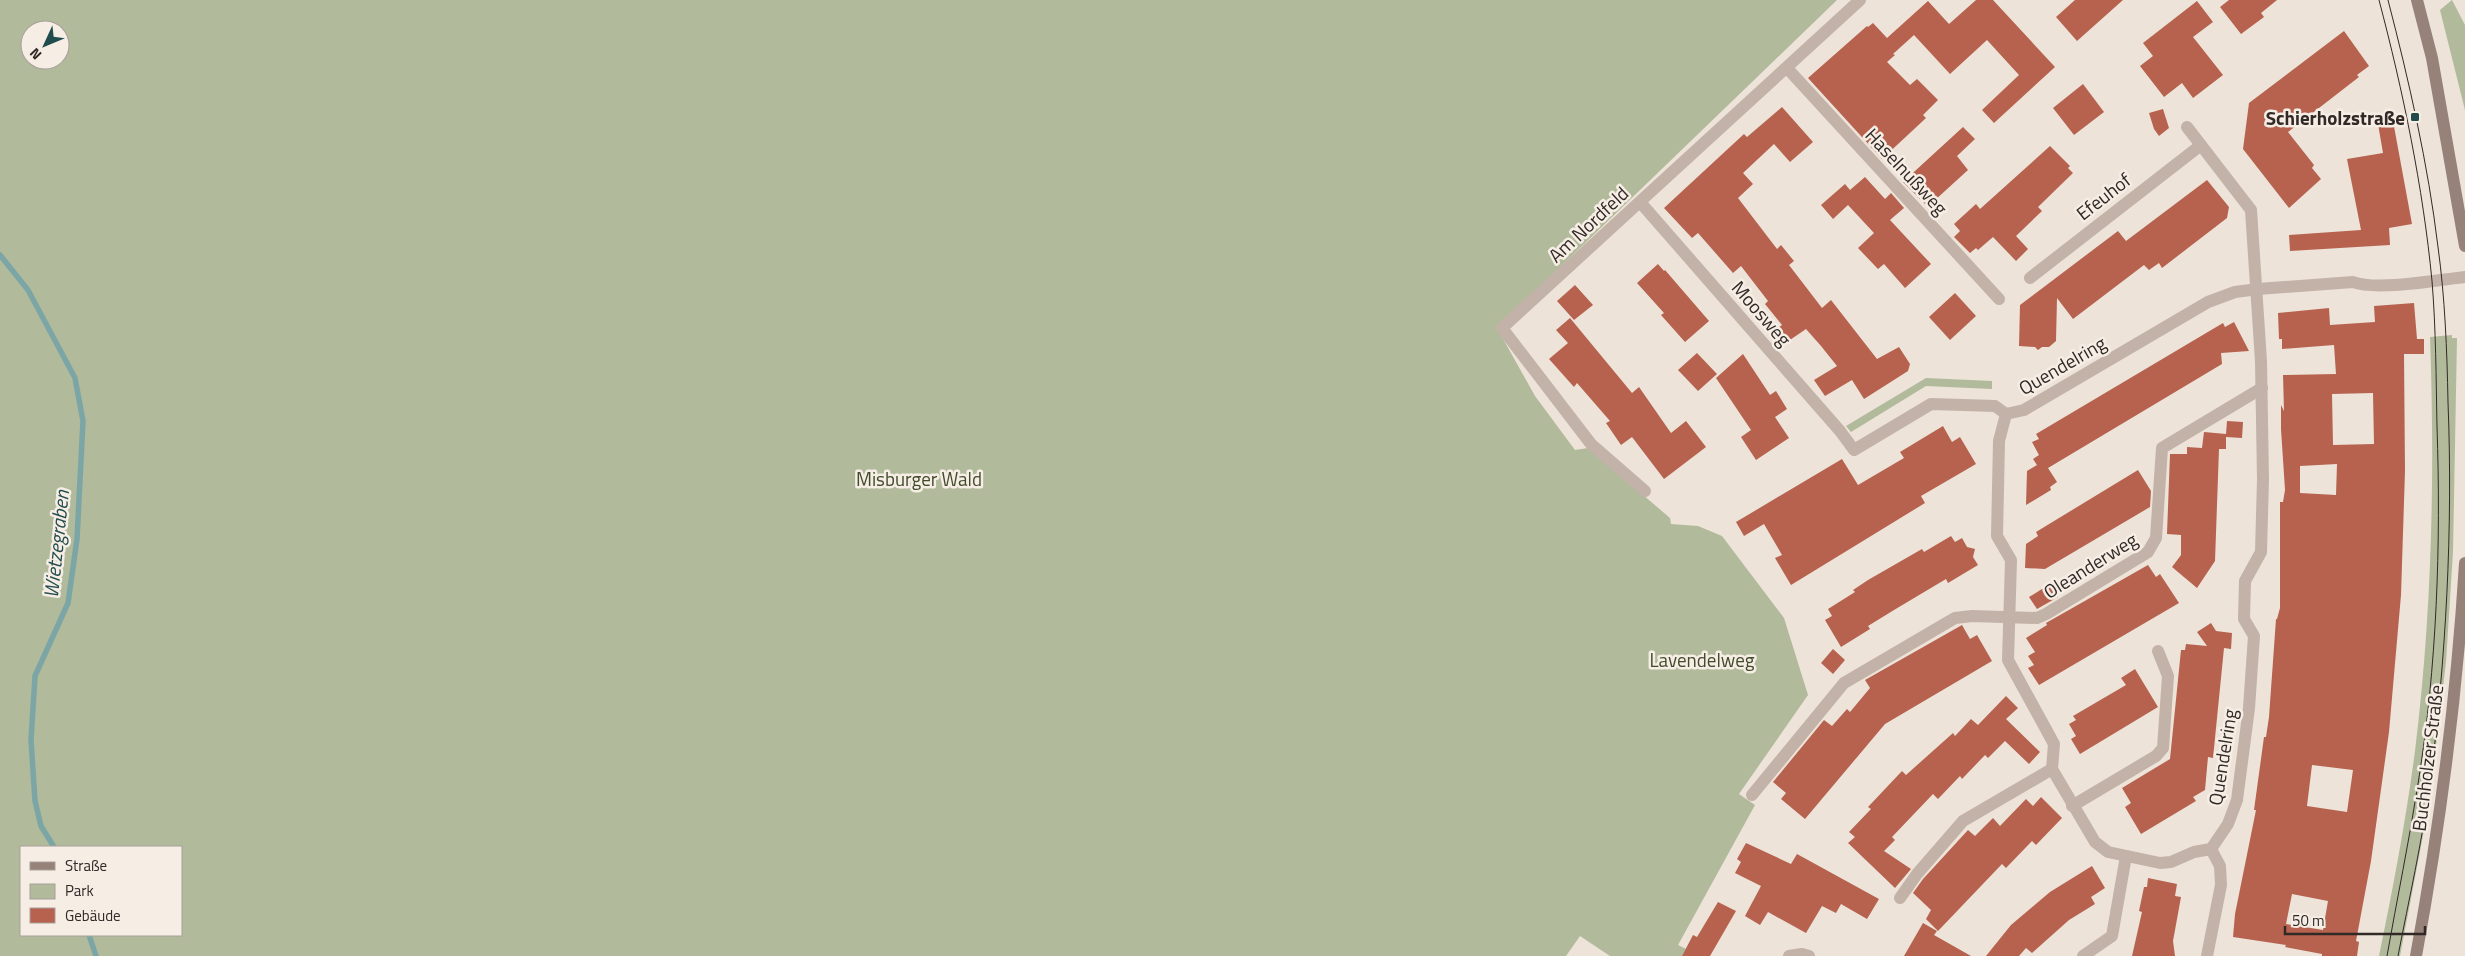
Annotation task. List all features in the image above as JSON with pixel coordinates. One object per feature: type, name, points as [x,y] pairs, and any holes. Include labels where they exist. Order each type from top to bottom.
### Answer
[{"type":"main road","points":[[2417,0],[2432,58],[2465,246]]},
{"type":"main road","name":"Buchholzer Straße","points":[[2416,956],[2435,846],[2454,706],[2465,563]]},
{"type":"street","name":"Am Nordfeld","points":[[1645,491],[1591,444],[1502,328],[1860,0]]},
{"type":"street","name":"Haselnußweg","points":[[1786,68],[1999,299]]},
{"type":"street","points":[[2186,126],[2251,210],[2258,289]]},
{"type":"street","name":"Efeuhof","points":[[2030,278],[2201,145]]},
{"type":"street","name":"Moosweg","points":[[1640,202],[1840,431],[1854,450],[1931,404],[1995,406],[2006,414]]},
{"type":"street","name":"Quendelring","points":[[2052,770],[2054,744],[2008,660],[2011,560],[1997,536],[1999,441],[2006,414],[2024,410],[2208,302],[2235,292],[2353,282],[2362,285],[2394,284],[2465,277]]},
{"type":"street","name":"Quendelring","points":[[2211,849],[2228,824],[2237,800],[2249,708],[2254,636],[2244,619],[2245,581],[2261,552],[2262,388],[2258,289]]},
{"type":"street","name":"Oleanderweg","points":[[2010,617],[2037,618],[2046,614],[2148,552],[2156,538],[2162,448],[2262,388]]},
{"type":"street","points":[[1752,794],[1844,683],[1954,618],[1972,616],[2010,617]]},
{"type":"street","points":[[2072,806],[2156,756],[2163,748],[2168,676],[2158,651]]},
{"type":"street","points":[[1900,898],[1917,874],[1964,821],[2052,770],[2072,806],[2100,848],[2108,852],[2160,863],[2171,862],[2194,852],[2211,849],[2220,866],[2221,885],[2207,956]]},
{"type":"street","points":[[2083,956],[2112,936],[2126,856]]},
{"type":"street","points":[[1789,956],[1802,954],[1809,956]]},
{"type":"green space","name":"Misburger Wald","points":[[0,0],[1837,0],[1497,328],[1535,396],[1575,450],[1588,448],[1670,518],[1671,524],[1698,526],[1722,536],[1784,618],[1808,695],[1739,794],[1755,805],[1678,945],[1686,949],[1682,956],[1610,956],[1580,936],[1566,956],[0,956]]},
{"type":"green space","points":[[2452,0],[2465,25],[2465,110],[2440,10]]},
{"type":"green space","points":[[2452,335],[2452,338],[2457,338],[2453,552],[2446,662],[2429,804],[2400,956],[2379,956],[2399,854],[2421,699],[2431,544],[2432,440],[2430,337]]},
{"type":"green space","points":[[1926,378],[1992,381],[1992,389],[1926,386],[1851,432],[1846,426]]},
{"type":"building","points":[[1976,0],[1993,0],[2055,67],[1994,123],[1982,110],[2019,75],[1987,40],[1950,74],[1914,35],[1893,54],[1895,55],[1887,62],[1910,85],[1917,79],[1938,100],[1923,115],[1926,118],[1882,159],[1808,78],[1867,26],[1873,23],[1887,38],[1928,1],[1949,24]]},
{"type":"building","points":[[2075,0],[2123,0],[2077,41],[2056,17]]},
{"type":"building","points":[[2229,0],[2277,0],[2261,13],[2264,17],[2241,34],[2220,7]]},
{"type":"building","points":[[2197,1],[2213,22],[2193,37],[2223,75],[2193,98],[2182,83],[2164,97],[2140,66],[2153,56],[2143,43]]},
{"type":"building","points":[[2344,31],[2369,66],[2357,75],[2359,77],[2288,132],[2314,165],[2312,168],[2321,179],[2289,208],[2243,149],[2249,103]]},
{"type":"building","points":[[2083,84],[2104,112],[2074,135],[2053,108]]},
{"type":"building","points":[[1782,107],[1813,142],[1790,162],[1774,144],[1743,173],[1753,184],[1738,198],[1777,249],[1781,245],[1794,261],[1789,265],[1822,308],[1831,300],[1877,359],[1899,347],[1910,364],[1908,371],[1864,399],[1852,380],[1825,396],[1814,380],[1837,366],[1821,346],[1806,329],[1787,342],[1778,328],[1782,325],[1765,304],[1768,301],[1741,266],[1733,273],[1698,233],[1692,238],[1664,208],[1744,134],[1747,137]]},
{"type":"building","points":[[2163,109],[2169,128],[2159,136],[2154,129],[2149,113]]},
{"type":"building","points":[[2393,121],[2412,224],[2389,228],[2390,245],[2290,251],[2289,235],[2361,230],[2347,159],[2383,153],[2378,124]]},
{"type":"building","points":[[1963,127],[1975,139],[1957,156],[1968,170],[1934,201],[1931,199],[1925,204],[1903,182]]},
{"type":"building","points":[[2050,146],[2070,166],[2068,168],[2073,173],[2038,207],[2042,211],[2016,236],[2028,249],[2016,261],[1993,237],[1978,250],[1976,248],[1970,253],[1954,237],[1960,231],[1954,224],[1976,204],[1980,209]]},
{"type":"building","points":[[1865,177],[1885,199],[1891,193],[1904,208],[1890,220],[1931,264],[1905,288],[1884,264],[1878,269],[1858,248],[1874,233],[1848,205],[1833,219],[1821,205],[1845,184],[1850,190]]},
{"type":"building","points":[[2207,180],[2229,207],[2227,218],[2162,268],[2159,263],[2149,270],[2144,265],[2073,319],[2057,298],[2056,341],[2049,347],[2042,347],[2038,350],[2035,347],[2019,346],[2020,305],[2118,231],[2126,241]]},
{"type":"building","points":[[1658,264],[1709,321],[1685,342],[1661,315],[1664,313],[1637,283]]},
{"type":"building","points":[[1575,285],[1593,305],[1574,320],[1557,301]]},
{"type":"building","points":[[1955,293],[1976,316],[1950,340],[1929,317]]},
{"type":"building","points":[[2414,303],[2417,339],[2424,339],[2424,354],[2404,354],[2405,471],[2401,595],[2389,732],[2371,861],[2356,941],[2359,942],[2357,956],[2322,956],[2322,954],[2285,947],[2286,945],[2233,937],[2235,914],[2256,810],[2254,810],[2264,737],[2266,737],[2269,717],[2276,619],[2280,608],[2280,502],[2283,502],[2285,490],[2281,429],[2281,405],[2284,411],[2283,375],[2336,374],[2334,345],[2282,349],[2282,339],[2279,339],[2278,313],[2329,308],[2330,325],[2375,322],[2374,306]],"holes":[[[2373,393],[2374,444],[2333,445],[2332,394]],[[2337,464],[2336,495],[2300,493],[2300,466]],[[2312,765],[2353,770],[2347,812],[2307,806]],[[2292,894],[2328,901],[2323,930],[2286,924]]]},
{"type":"building","points":[[1570,318],[1632,393],[1639,387],[1671,433],[1686,421],[1706,447],[1664,479],[1632,437],[1621,445],[1606,423],[1610,421],[1577,383],[1574,387],[1549,359],[1568,343],[1556,330]]},
{"type":"building","points":[[2234,322],[2249,351],[2221,353],[2222,364],[2048,468],[2057,482],[2050,487],[2051,490],[2026,505],[2027,471],[2037,465],[2033,459],[2039,455],[2032,442],[2039,439],[2036,434],[2223,323],[2225,327]]},
{"type":"building","points":[[1697,353],[1717,374],[1698,391],[1678,370]]},
{"type":"building","points":[[1743,354],[1770,395],[1776,391],[1787,409],[1775,417],[1789,438],[1756,460],[1741,437],[1751,430],[1716,378]]},
{"type":"building","points":[[2227,421],[2243,422],[2242,438],[2226,437],[2226,449],[2219,449],[2215,561],[2197,588],[2172,567],[2181,555],[2181,535],[2167,534],[2170,454],[2187,454],[2187,447],[2202,448],[2204,432],[2226,434]]},
{"type":"building","points":[[1943,426],[1952,442],[1960,437],[1976,464],[1921,496],[1925,503],[1791,585],[1775,558],[1782,555],[1764,524],[1744,536],[1736,522],[1842,459],[1858,485],[1904,458],[1900,452]]},
{"type":"building","points":[[2138,470],[2151,491],[2150,507],[2045,569],[2025,568],[2026,544],[2038,536],[2036,532]]},
{"type":"building","points":[[1951,536],[1955,542],[1962,538],[1967,547],[1975,549],[1973,557],[1978,565],[1948,583],[1946,579],[1894,610],[1868,626],[1870,629],[1841,647],[1825,620],[1832,616],[1828,609],[1855,592],[1853,590],[1868,580],[1922,549],[1924,552]]},
{"type":"building","points":[[2148,565],[2156,577],[2160,574],[2179,603],[2039,685],[2028,668],[2034,665],[2028,656],[2035,652],[2026,638],[2047,625],[2046,623]]},
{"type":"building","points":[[2050,584],[2058,597],[2037,609],[2029,597]]},
{"type":"building","points":[[2211,623],[2216,631],[2232,633],[2231,649],[2224,648],[2213,758],[2208,757],[2205,790],[2193,797],[2196,801],[2141,834],[2125,807],[2131,803],[2122,788],[2170,759],[2181,650],[2185,650],[2186,644],[2207,646],[2197,632]]},
{"type":"building","points":[[1962,625],[1970,639],[1977,635],[1992,661],[1885,724],[1805,819],[1781,799],[1786,793],[1773,782],[1824,720],[1832,726],[1847,709],[1850,712],[1870,688],[1865,680]]},
{"type":"building","points":[[1833,649],[1845,660],[1833,674],[1821,663]]},
{"type":"building","points":[[2135,669],[2158,707],[2080,754],[2071,739],[2076,736],[2069,724],[2076,720],[2073,716],[2126,685],[2121,678]]},
{"type":"building","points":[[2006,696],[2018,708],[2006,719],[2040,752],[2029,764],[2005,741],[1988,758],[1985,755],[1962,779],[1960,776],[1938,799],[1933,794],[1892,837],[1895,840],[1884,851],[1911,869],[1895,888],[1848,843],[1855,837],[1849,832],[1871,809],[1868,807],[1902,771],[1906,775],[1953,733],[1955,736],[1971,719],[1978,725]]},
{"type":"building","points":[[2041,797],[2062,818],[2036,845],[2032,841],[2006,868],[2002,864],[1938,931],[1926,919],[1931,910],[1913,893],[1923,879],[1968,830],[1975,836],[1993,818],[2000,826],[2026,799],[2033,806]]},
{"type":"building","points":[[1746,843],[1791,864],[1797,854],[1879,899],[1867,919],[1841,904],[1836,913],[1822,906],[1806,933],[1768,912],[1760,925],[1745,916],[1761,886],[1735,873],[1741,862],[1737,859]]},
{"type":"building","points":[[2092,866],[2105,888],[2091,897],[2095,904],[2069,920],[2032,953],[2026,948],[2019,956],[1986,956],[2011,925],[2050,892]]},
{"type":"building","points":[[2148,878],[2177,884],[2175,896],[2181,897],[2173,941],[2175,956],[2132,956],[2142,912],[2139,911]]},
{"type":"building","points":[[1718,902],[1736,911],[1710,956],[1682,956],[1693,935],[1697,937]]},
{"type":"building","points":[[1923,923],[1937,931],[1934,935],[1971,956],[1904,956]]},
{"type":"waterway","name":"Wietzegraben","points":[[0,255],[28,290],[75,378],[83,421],[77,539],[68,603],[35,676],[31,740],[35,801],[41,826],[53,846]]},
{"type":"waterway","name":"Wietzegraben","points":[[89,936],[96,956]]},
{"type":"tram line","points":[[2379,0],[2411,139],[2428,246],[2436,354],[2438,471],[2438,560],[2430,695],[2414,806],[2387,956]]},
{"type":"tram line","points":[[2388,0],[2417,123],[2434,216],[2444,305],[2450,498],[2447,593],[2436,736],[2423,827],[2398,956]]},
{"type":"place","name":"Schierholzstraße","points":[[2415,117]]},
{"type":"park label","name":"Lavendelweg","points":[[1702,659]]}]
